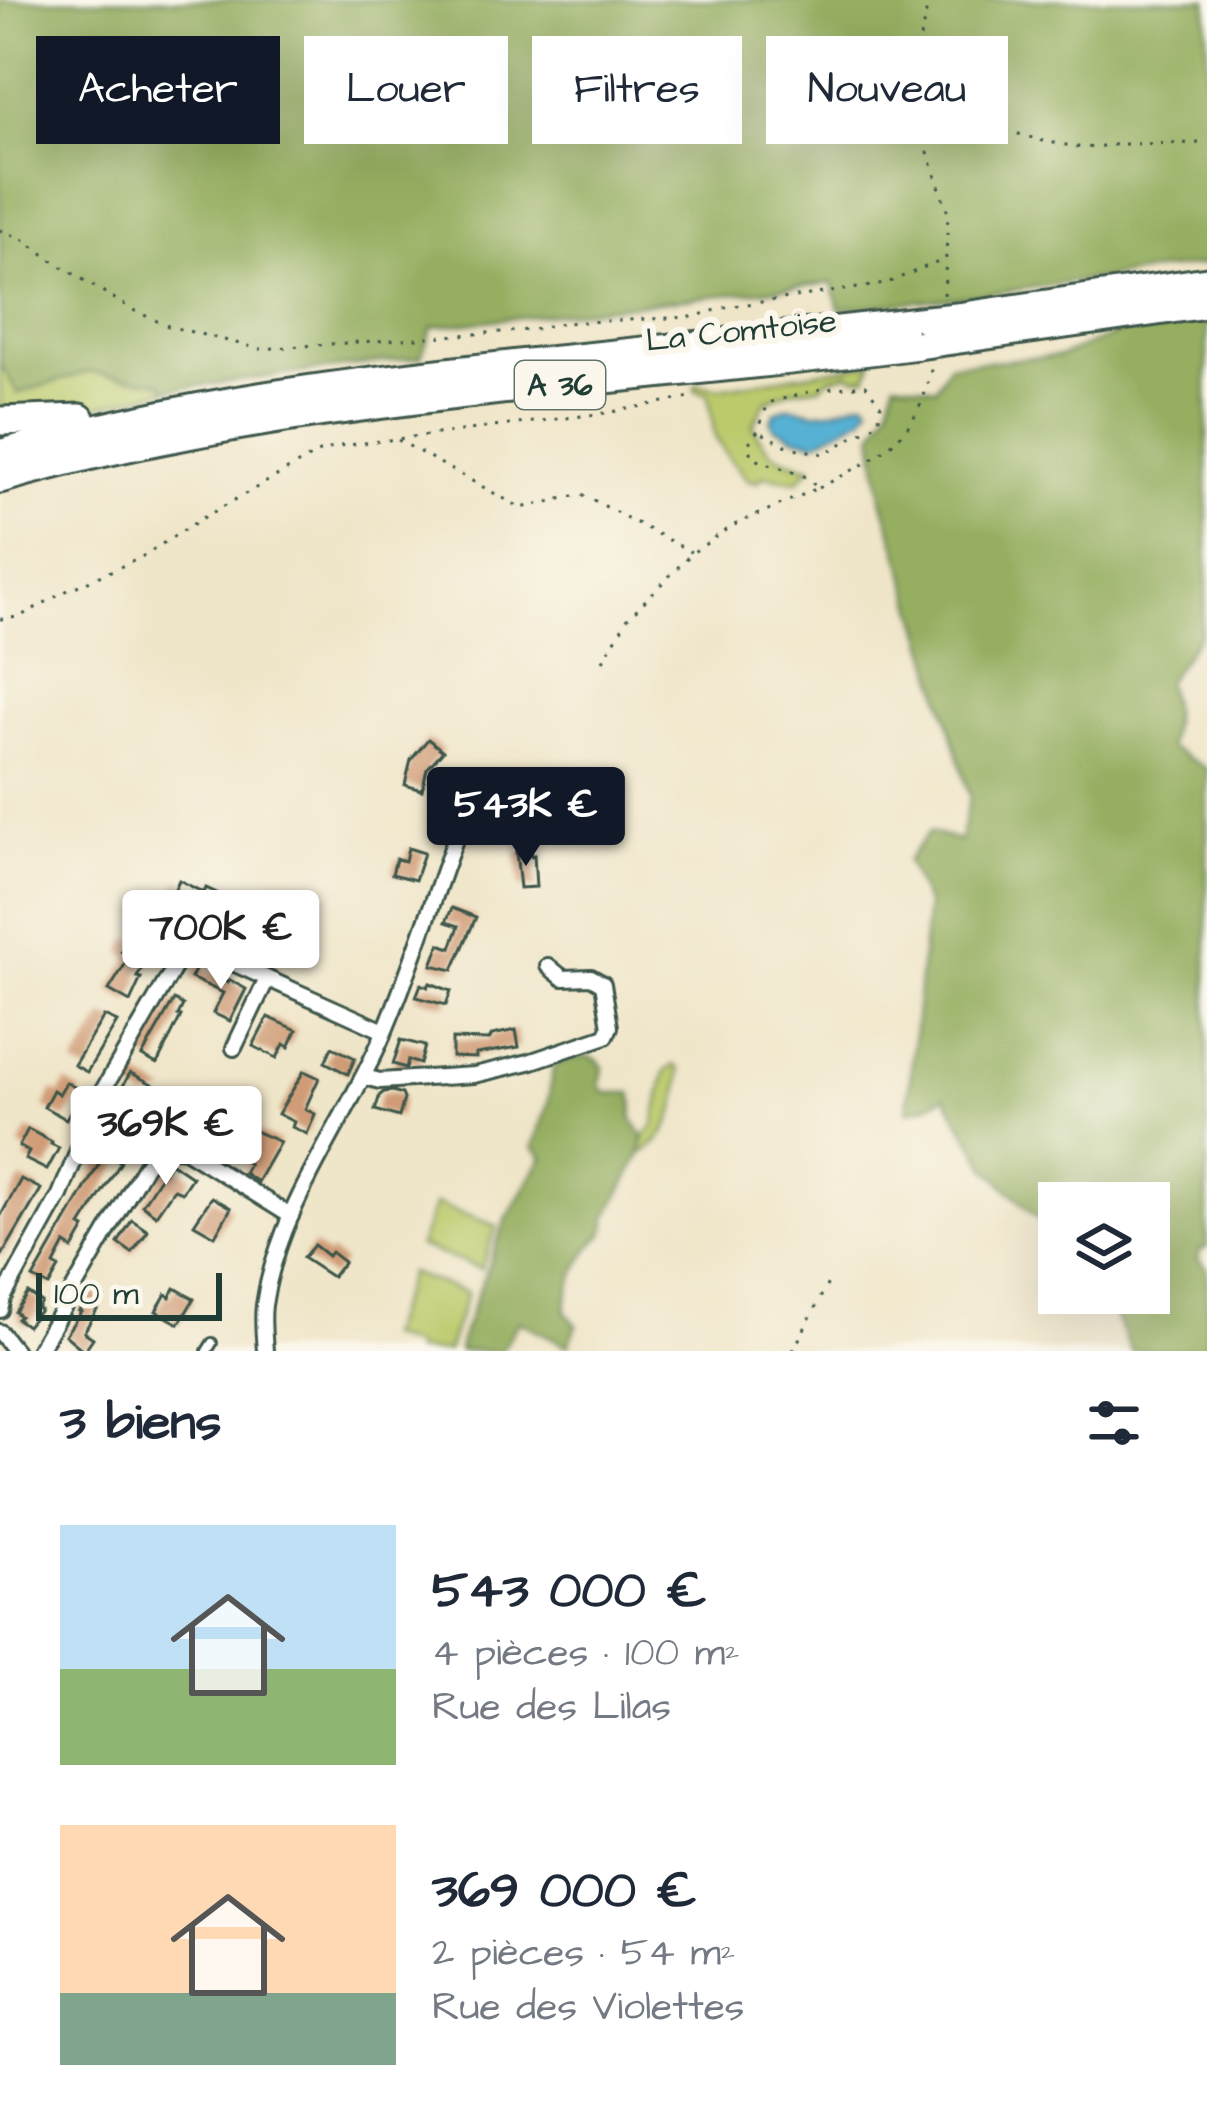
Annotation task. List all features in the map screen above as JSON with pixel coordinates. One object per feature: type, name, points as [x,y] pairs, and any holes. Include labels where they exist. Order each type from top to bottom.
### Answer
[{"type":"highway","name":"La Comtoise","points":[[0,479],[144,443],[298,417],[938,331],[1207,281]]},
{"type":"highway","name":"La Comtoise","points":[[0,454],[209,405],[394,378],[1207,304]]},
{"type":"highway","points":[[0,421],[64,420],[209,405]]},
{"type":"street","points":[[265,1351],[263,1308],[278,1245],[384,1031],[460,826],[460,805]]},
{"type":"street","points":[[133,919],[384,1031]]},
{"type":"street","points":[[0,1310],[61,1195],[102,1091],[190,944]]},
{"type":"street","points":[[364,1077],[380,1081],[474,1075],[605,1036],[610,1027],[603,984],[591,976],[563,978],[548,966]]},
{"type":"street","points":[[234,1048],[267,979]]},
{"type":"street","points":[[38,1351],[156,1152],[185,1150],[291,1216]]},
{"type":"street","points":[[0,1331],[15,1351]]},
{"type":"path","points":[[920,36],[928,0]]},
{"type":"path","points":[[1008,130],[1084,148],[1207,143]]},
{"type":"path","points":[[603,661],[627,619],[692,553],[734,526],[879,457],[919,410],[938,331],[948,213],[925,144]]},
{"type":"path","points":[[0,230],[23,238],[133,310],[168,326],[260,349],[530,330],[562,323],[692,317],[727,307],[885,284],[946,261]]},
{"type":"path","points":[[758,431],[789,447],[824,454],[878,423],[881,406],[866,385],[816,390],[769,403],[751,437],[748,450],[758,460],[804,476],[818,488]]},
{"type":"path","points":[[0,619],[19,617],[140,558],[319,452],[696,396]]},
{"type":"path","points":[[396,439],[520,508],[582,494],[692,553]]},
{"type":"path","points":[[793,1351],[829,1281]]},
{"type":"green space","points":[[0,0],[1207,0],[1207,264],[839,309],[832,283],[432,327],[421,357],[167,390],[161,382],[88,372],[18,393],[0,364]]},
{"type":"green space","points":[[1207,322],[1207,587],[1200,634],[1166,682],[1173,715],[1168,747],[1207,769],[1207,1248],[1200,1250],[1198,1260],[1207,1268],[1207,1351],[1131,1351],[1114,1314],[1170,1314],[1170,1182],[1038,1182],[1038,1219],[988,1169],[945,1096],[907,1111],[927,905],[907,861],[929,832],[960,841],[970,797],[882,499],[873,434],[889,407],[895,381],[936,388],[949,364],[1061,356],[1121,332]]},
{"type":"green space","points":[[872,363],[866,377],[849,373],[765,402],[753,426],[776,455],[811,467],[798,481],[763,476],[758,482],[748,480],[715,437],[708,394],[695,390],[696,384],[720,388]]},
{"type":"green space","points":[[0,364],[19,393],[88,372],[162,382],[167,390],[100,406],[18,415],[11,437],[0,441]]},
{"type":"green space","points":[[587,1056],[603,1067],[600,1085],[605,1093],[632,1093],[632,1119],[644,1136],[641,1154],[607,1217],[604,1232],[573,1280],[566,1313],[577,1325],[568,1346],[519,1321],[501,1351],[459,1351],[505,1222],[543,1157],[533,1147],[548,1104],[553,1068]]},
{"type":"green space","points":[[674,1065],[680,1070],[680,1083],[672,1118],[660,1138],[641,1154],[644,1136],[654,1126],[665,1072]]},
{"type":"green space","points":[[435,1204],[497,1226],[481,1269],[419,1246]]},
{"type":"green space","points":[[409,1273],[467,1293],[447,1351],[414,1351],[415,1346],[387,1337]]},
{"type":"water","points":[[864,400],[870,405],[863,417],[816,442],[795,437],[771,421],[775,413],[787,408],[820,412]]},
{"type":"building","points":[[428,739],[443,751],[427,769],[422,790],[405,785],[411,760]]},
{"type":"building","points":[[408,848],[424,853],[415,880],[392,874],[396,859],[405,861]]},
{"type":"building","points":[[531,851],[536,887],[520,888],[516,852]]},
{"type":"building","points":[[179,880],[260,913],[257,920],[292,935],[285,951],[201,920],[205,910],[186,902],[178,918],[152,908],[165,889],[173,893]]},
{"type":"building","points":[[452,908],[476,917],[453,970],[432,965],[440,944],[451,948],[459,926],[446,922]]},
{"type":"building","points":[[129,938],[152,950],[130,1002],[109,990],[129,958],[121,951]]},
{"type":"building","points":[[198,964],[246,989],[230,1021],[213,1013],[223,993],[191,978]]},
{"type":"building","points":[[430,983],[451,991],[446,1005],[416,997],[421,984],[428,987]]},
{"type":"building","points":[[174,1000],[183,1005],[181,1016],[157,1064],[142,1056]]},
{"type":"building","points":[[104,1016],[117,1022],[87,1072],[74,1065]]},
{"type":"building","points":[[268,1017],[297,1030],[277,1058],[253,1046]]},
{"type":"building","points":[[516,1030],[519,1047],[476,1054],[476,1058],[452,1057],[452,1039],[489,1040],[492,1035]]},
{"type":"building","points":[[401,1040],[425,1046],[420,1064],[408,1060],[406,1068],[393,1064]]},
{"type":"building","points":[[332,1047],[355,1058],[348,1074],[325,1062]]},
{"type":"building","points":[[304,1071],[319,1078],[305,1109],[315,1114],[307,1134],[278,1114]]},
{"type":"building","points":[[130,1073],[167,1092],[146,1099],[123,1086]]},
{"type":"building","points":[[66,1082],[81,1091],[66,1119],[44,1107],[53,1090],[59,1094]]},
{"type":"building","points":[[393,1091],[404,1099],[399,1117],[375,1110],[380,1095]]},
{"type":"building","points":[[211,1114],[243,1138],[248,1128],[280,1142],[257,1182],[244,1173],[249,1164],[200,1136]]},
{"type":"building","points":[[28,1129],[59,1148],[47,1170],[25,1159],[29,1152],[19,1146]]},
{"type":"building","points":[[106,1152],[121,1162],[81,1226],[85,1228],[73,1249],[65,1244],[49,1286],[33,1278]]},
{"type":"building","points":[[170,1162],[192,1177],[182,1192],[174,1189],[156,1215],[142,1205]]},
{"type":"building","points":[[21,1179],[41,1189],[0,1259],[0,1217]]},
{"type":"building","points":[[212,1197],[231,1208],[215,1236],[194,1224]]},
{"type":"building","points":[[132,1220],[148,1231],[132,1253],[118,1243]]},
{"type":"building","points":[[314,1245],[344,1262],[332,1277],[303,1258]]},
{"type":"building","points":[[175,1288],[194,1299],[179,1324],[156,1311]]},
{"type":"building","points":[[91,1290],[104,1298],[84,1332],[93,1338],[84,1351],[65,1335]]},
{"type":"building","points":[[28,1293],[41,1302],[27,1326],[15,1312]]}]
